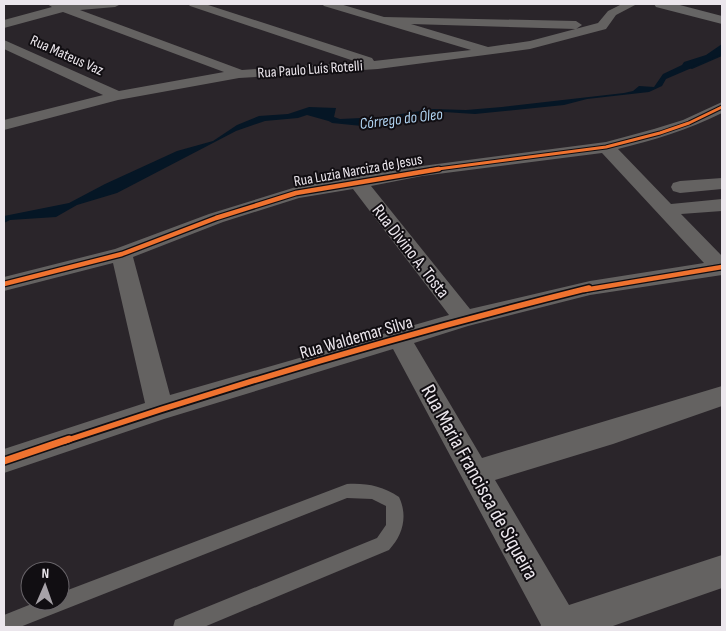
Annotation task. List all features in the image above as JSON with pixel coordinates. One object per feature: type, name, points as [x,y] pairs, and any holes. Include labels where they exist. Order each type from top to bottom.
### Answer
[{"type":"street","points":[[4,24],[58,6],[115,4]]},
{"type":"street","points":[[194,4],[378,65]]},
{"type":"street","points":[[328,4],[489,51]]},
{"type":"street","points":[[385,20],[602,26],[608,8],[631,4]]},
{"type":"street","points":[[661,4],[722,20]]},
{"type":"street","points":[[686,4],[722,14]]},
{"type":"street","points":[[58,6],[239,74]]},
{"type":"street","name":"Rua Paulo Luís Rotelli","points":[[4,125],[117,96],[239,74],[378,65],[489,51],[539,42],[602,26]]},
{"type":"street","name":"Rua Mateus Vaz","points":[[4,44],[117,96]]},
{"type":"street","name":"Rua Luzia Narciza de Jesus","points":[[4,284],[122,254],[216,218],[296,193],[422,171],[606,147],[660,133],[721,108]]},
{"type":"street","points":[[606,147],[722,268]]},
{"type":"street","name":"Rua Divino A. Tosta","points":[[358,182],[465,319]]},
{"type":"street","points":[[680,187],[722,183]]},
{"type":"street","points":[[666,210],[722,205]]},
{"type":"street","points":[[122,254],[160,409]]},
{"type":"street","name":"Rua Waldemar Silva","points":[[4,461],[160,409],[465,319],[590,288],[722,268]]},
{"type":"street","name":"Rua Maria Francisca de Siqueira","points":[[399,338],[559,627]]},
{"type":"street","points":[[475,473],[613,432],[720,396]]},
{"type":"street","points":[[559,627],[722,572]]},
{"type":"lane","points":[[4,624],[347,491],[365,490],[381,493],[393,502],[396,519],[391,536],[383,544],[182,627]]},
{"type":"water","points":[[722,44],[722,55],[666,79],[662,86],[649,92],[587,99],[564,105],[475,114],[444,112],[362,125],[332,122],[307,115],[298,118],[265,121],[236,131],[117,193],[77,205],[56,217],[10,220],[4,223],[4,216],[69,203],[105,184],[177,151],[213,141],[237,125],[259,116],[288,114],[309,107],[336,108],[334,117],[340,119],[382,117],[433,109],[466,110],[502,107],[624,93],[633,91],[639,86],[654,87],[663,74],[682,65],[684,62],[706,55]]},
{"type":"waterway","name":"Córrego do Óleo","points":[[691,68],[722,55]]},
{"type":"waterway","name":"Córrego do Óleo","points":[[330,120],[332,122],[362,125],[368,123]]},
{"type":"cycle path","points":[[4,284],[122,254],[216,218],[296,193],[422,171],[606,147],[660,133],[689,123],[722,107]]},
{"type":"cycle path","points":[[4,461],[160,409],[465,319],[590,288],[722,267]]}]
